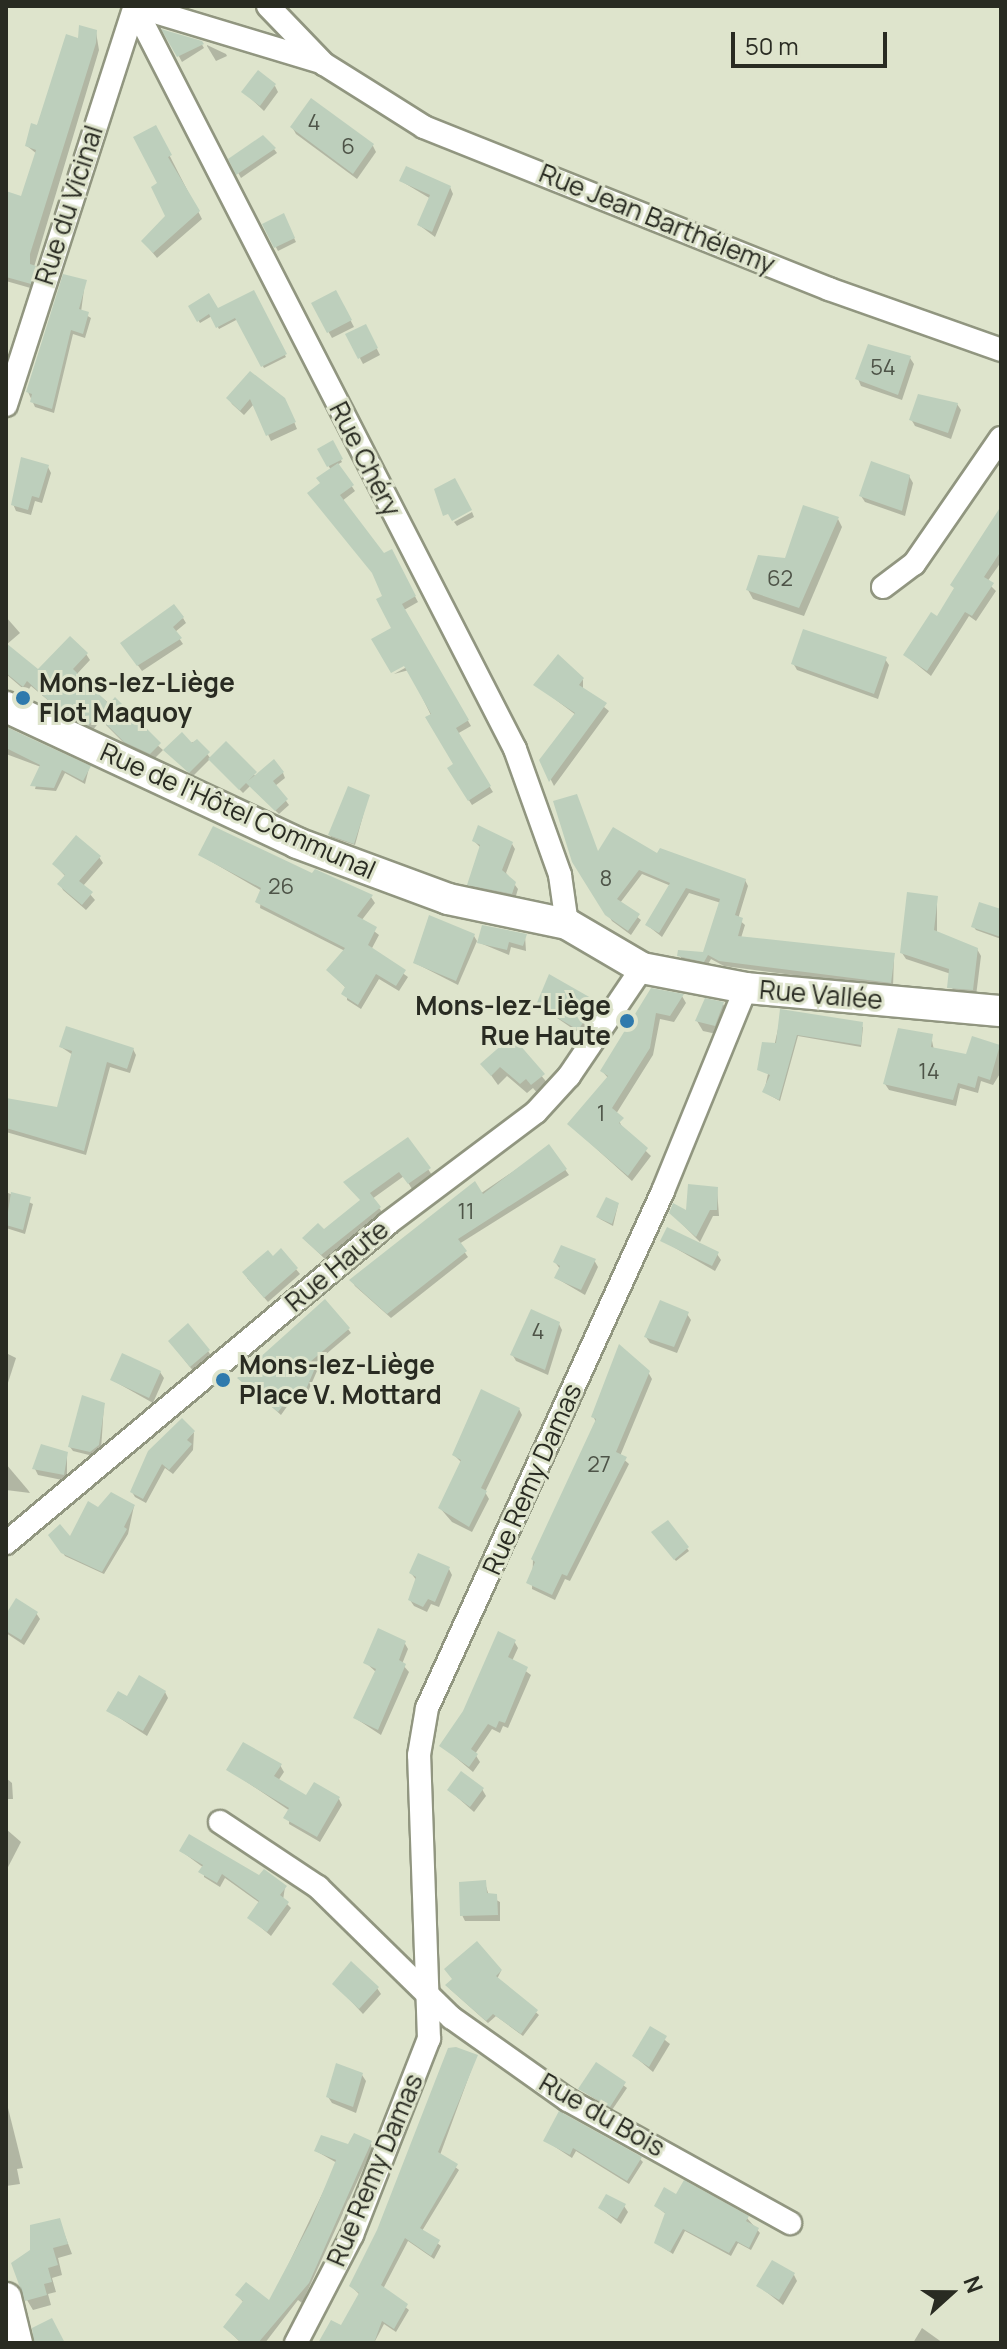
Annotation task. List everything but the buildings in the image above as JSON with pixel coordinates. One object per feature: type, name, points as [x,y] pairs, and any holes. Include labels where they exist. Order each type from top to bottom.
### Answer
[{"type":"street","name":"Rue Jean Barthélemy","points":[[134,6],[324,64]]},
{"type":"street","name":"Rue du Vicinal","points":[[6,405],[134,6]]},
{"type":"street","name":"Rue Chéry","points":[[134,6],[515,749],[560,875],[567,924]]},
{"type":"street","name":"Rue Jean Barthélemy","points":[[268,6],[324,64],[424,127],[829,289],[1001,350]]},
{"type":"street","points":[[883,587],[914,564],[1001,438]]},
{"type":"street","name":"Rue de l'Hôtel Communal","points":[[6,707],[297,843],[448,899],[567,924],[642,968]]},
{"type":"street","name":"Rue Vallée","points":[[642,968],[746,988],[1001,1011]]},
{"type":"street","name":"Rue Haute","points":[[6,1543],[387,1224],[536,1112],[576,1068],[642,968]]},
{"type":"street","name":"Rue Remy Damas","points":[[296,2343],[352,2235],[429,2039],[419,1755],[427,1708],[663,1191],[746,988]]},
{"type":"street","points":[[220,1822],[318,1887],[427,1990]]},
{"type":"street","name":"Rue du Bois","points":[[427,1990],[452,2018],[568,2100],[790,2223]]},
{"type":"street","points":[[6,2298],[17,2343]]},
{"type":"place","name":"Mons-lez-Liège Flot Maquoy","points":[[23,698]]},
{"type":"place","name":"Mons-lez-Liège Rue Haute","points":[[627,1021]]},
{"type":"place","name":"Mons-lez-Liège Place V. Mottard","points":[[223,1380]]}]
